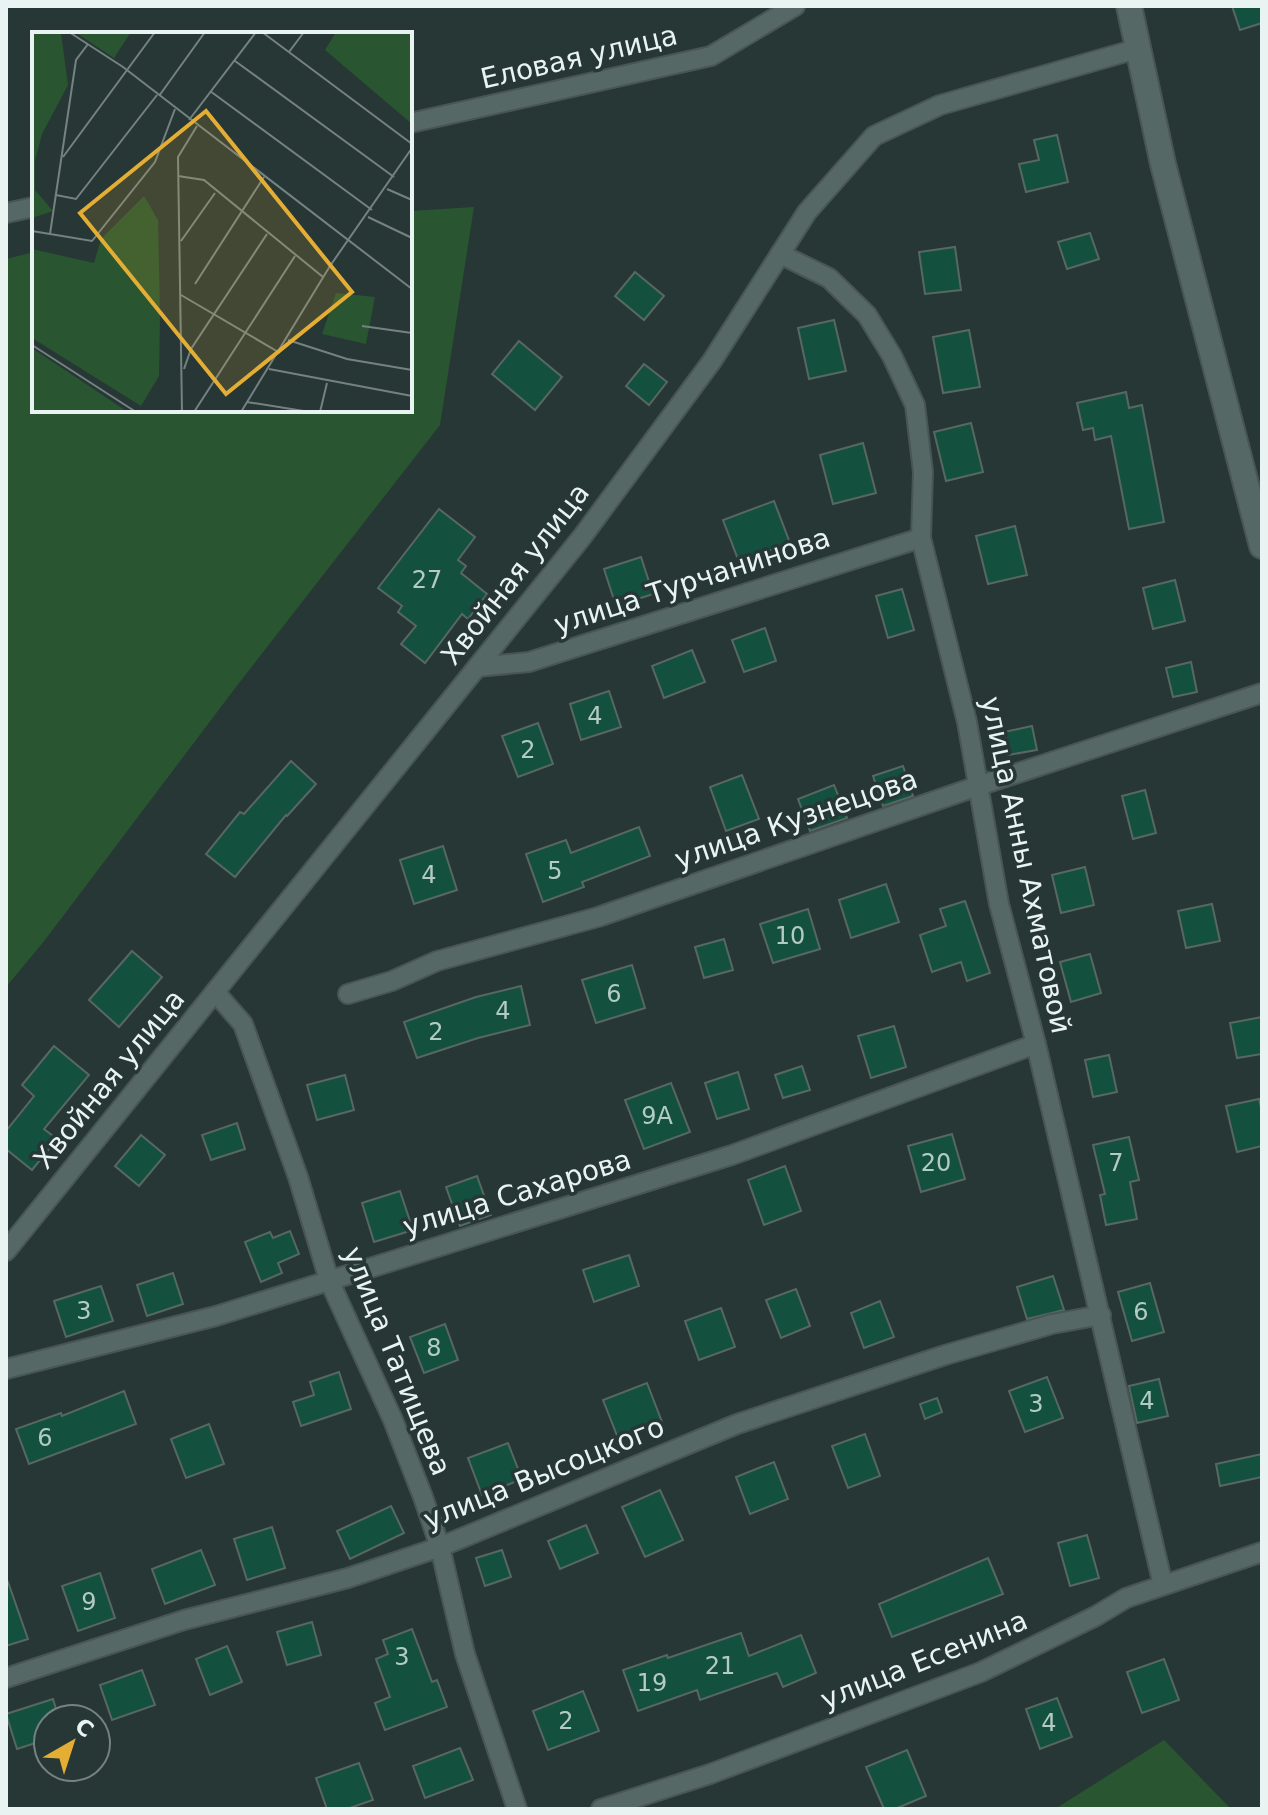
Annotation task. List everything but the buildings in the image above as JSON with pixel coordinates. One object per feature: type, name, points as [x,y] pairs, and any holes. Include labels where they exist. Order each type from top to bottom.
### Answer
[{"type":"street","name":"Еловая улица","points":[[412,123],[711,56],[795,6]]},
{"type":"street","points":[[1129,6],[1163,164],[1262,546]]},
{"type":"street","name":"Хвойная улица","points":[[6,1251],[582,537],[712,361],[807,212],[874,136],[940,105],[1140,48]]},
{"type":"street","points":[[6,213],[32,207]]},
{"type":"street","name":"улица Анны Ахматовой","points":[[780,254],[829,278],[867,315],[892,356],[915,405],[923,472],[921,538],[967,722],[999,904],[1036,1044],[1163,1585]]},
{"type":"street","name":"улица Турчанинова","points":[[477,667],[529,662],[921,538]]},
{"type":"street","name":"улица Кузнецова","points":[[348,994],[392,981],[437,961],[598,917],[978,786],[1262,693]]},
{"type":"street","name":"улица Татищева","points":[[215,992],[243,1024],[298,1177],[329,1280],[393,1420],[440,1547],[465,1654],[517,1809]]},
{"type":"street","name":"улица Сахарова","points":[[6,1369],[216,1316],[732,1155],[1036,1044]]},
{"type":"street","name":"улица Высоцкого","points":[[6,1678],[184,1620],[348,1578],[440,1547],[737,1424],[975,1346],[1052,1324],[1101,1315]]},
{"type":"street","name":"улица Есенина","points":[[601,1809],[644,1803],[710,1774],[981,1672],[1126,1598],[1262,1552]]},
{"type":"green space","points":[[474,207],[440,425],[6,987],[6,259],[32,252],[32,412],[412,412],[412,211]]},
{"type":"green space","points":[[1164,1740],[1231,1809],[1055,1809]]}]
